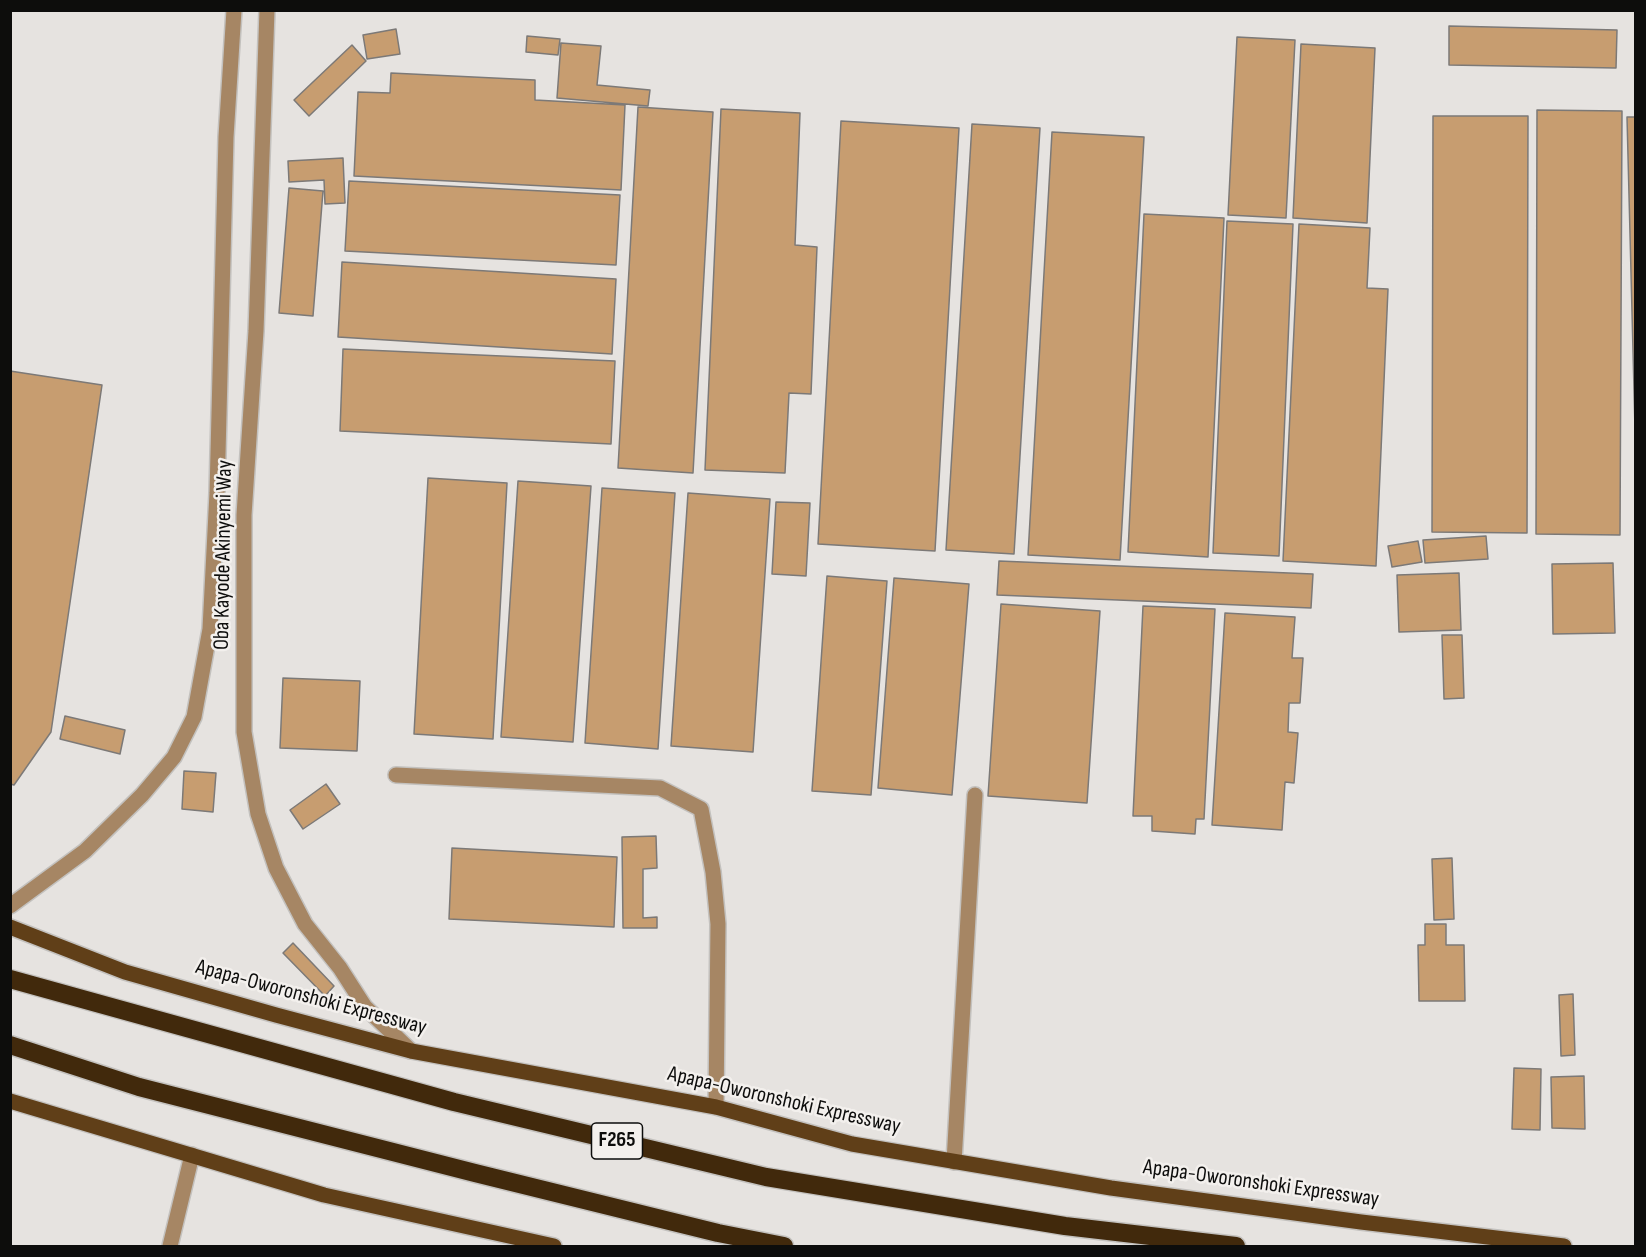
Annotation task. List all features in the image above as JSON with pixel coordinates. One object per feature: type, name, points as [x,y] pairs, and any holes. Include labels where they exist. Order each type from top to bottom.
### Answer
[{"type":"highway","name":"F265","points":[[10,979],[454,1102],[766,1178],[1065,1226],[1236,1246]]},
{"type":"highway","points":[[10,1045],[139,1087],[718,1233],[784,1246]]},
{"type":"main road","name":"Apapa-Oworonshoki Expressway","points":[[10,927],[125,972],[411,1051],[716,1107],[852,1144],[1111,1188],[1361,1222],[1564,1246]]},
{"type":"main road","points":[[10,1101],[324,1195],[554,1246]]},
{"type":"street","name":"Oba Kayode Akinyemi Way","points":[[10,906],[85,851],[142,795],[174,757],[194,717],[210,617],[217,493],[226,137],[234,10]]},
{"type":"street","name":"Oba Kayode Akinyemi Way","points":[[267,10],[256,332],[244,516],[244,732],[258,814],[276,868],[305,924],[340,968],[365,1007],[411,1051]]},
{"type":"street","points":[[396,775],[660,788],[701,808],[713,872],[718,924],[716,1107]]},
{"type":"street","points":[[954,1162],[975,795]]},
{"type":"street","points":[[170,1246],[192,1155]]},
{"type":"building","points":[[1449,26],[1617,30],[1616,68],[1449,65]]},
{"type":"building","points":[[396,29],[400,54],[367,59],[363,35]]},
{"type":"building","points":[[527,36],[560,39],[558,55],[526,52]]},
{"type":"building","points":[[1237,37],[1295,40],[1286,218],[1228,215]]},
{"type":"building","points":[[561,43],[601,46],[597,85],[650,90],[648,106],[557,98]]},
{"type":"building","points":[[1301,44],[1375,48],[1367,223],[1293,218]]},
{"type":"building","points":[[352,45],[366,61],[309,116],[294,100]]},
{"type":"building","points":[[391,73],[535,80],[535,100],[625,105],[621,190],[354,176],[358,92],[390,93]]},
{"type":"building","points":[[638,107],[713,112],[693,473],[618,468]]},
{"type":"building","points":[[721,109],[800,113],[795,245],[817,247],[811,394],[789,393],[785,473],[705,470]]},
{"type":"building","points":[[1537,110],[1622,111],[1620,535],[1536,534]]},
{"type":"building","points":[[1433,116],[1528,116],[1527,533],[1432,532]]},
{"type":"building","points":[[1627,117],[1636,117],[1636,468]]},
{"type":"building","points":[[841,121],[959,128],[935,551],[818,544]]},
{"type":"building","points":[[972,124],[1040,128],[1014,554],[946,550]]},
{"type":"building","points":[[1052,132],[1144,137],[1120,560],[1028,555]]},
{"type":"building","points":[[343,158],[345,203],[325,204],[324,180],[289,182],[288,161]]},
{"type":"building","points":[[349,181],[620,195],[616,265],[345,251]]},
{"type":"building","points":[[289,188],[323,191],[313,316],[279,313]]},
{"type":"building","points":[[1144,214],[1224,218],[1208,557],[1128,552]]},
{"type":"building","points":[[1227,221],[1293,224],[1279,556],[1213,553]]},
{"type":"building","points":[[1299,224],[1370,228],[1367,288],[1388,289],[1376,566],[1283,561]]},
{"type":"building","points":[[342,262],[616,279],[612,354],[338,337]]},
{"type":"building","points":[[343,349],[615,361],[611,444],[340,431]]},
{"type":"building","points":[[10,371],[102,385],[51,732],[14,785],[10,784]]},
{"type":"building","points":[[428,478],[507,483],[493,739],[414,734]]},
{"type":"building","points":[[518,481],[591,486],[573,742],[501,737]]},
{"type":"building","points":[[602,488],[675,493],[658,749],[585,743]]},
{"type":"building","points":[[688,493],[770,499],[753,752],[671,746]]},
{"type":"building","points":[[776,502],[810,503],[806,576],[772,574]]},
{"type":"building","points":[[1486,536],[1488,559],[1425,563],[1423,540]]},
{"type":"building","points":[[1418,541],[1422,562],[1392,567],[1388,546]]},
{"type":"building","points":[[999,561],[1313,574],[1311,608],[997,595]]},
{"type":"building","points":[[1613,563],[1615,633],[1553,634],[1552,564]]},
{"type":"building","points":[[1459,573],[1461,630],[1399,632],[1397,575]]},
{"type":"building","points":[[827,576],[887,581],[871,795],[812,791]]},
{"type":"building","points":[[894,578],[969,584],[952,795],[878,788]]},
{"type":"building","points":[[1001,604],[1100,611],[1087,803],[988,796]]},
{"type":"building","points":[[1143,606],[1215,609],[1204,819],[1196,819],[1195,834],[1152,831],[1152,816],[1133,816]]},
{"type":"building","points":[[1225,613],[1295,617],[1292,658],[1303,658],[1300,703],[1289,703],[1288,732],[1298,733],[1294,783],[1285,782],[1282,830],[1212,825]]},
{"type":"building","points":[[1442,635],[1462,635],[1464,698],[1444,699]]},
{"type":"building","points":[[283,678],[360,681],[357,751],[280,748]]},
{"type":"building","points":[[65,716],[125,730],[120,754],[60,739]]},
{"type":"building","points":[[184,771],[216,773],[213,812],[182,809]]},
{"type":"building","points":[[326,784],[340,804],[303,829],[290,810]]},
{"type":"building","points":[[656,836],[657,868],[643,869],[643,918],[657,917],[657,928],[623,928],[622,837]]},
{"type":"building","points":[[452,848],[617,857],[614,927],[449,919]]},
{"type":"building","points":[[1452,858],[1454,919],[1434,920],[1432,859]]},
{"type":"building","points":[[1425,924],[1446,924],[1446,945],[1464,945],[1465,1001],[1419,1001],[1418,945],[1425,945]]},
{"type":"building","points":[[293,943],[334,986],[325,996],[283,953]]},
{"type":"building","points":[[1573,994],[1575,1055],[1561,1056],[1559,995]]},
{"type":"building","points":[[1514,1068],[1541,1069],[1540,1130],[1512,1129]]},
{"type":"building","points":[[1584,1076],[1585,1129],[1552,1128],[1551,1077]]}]
